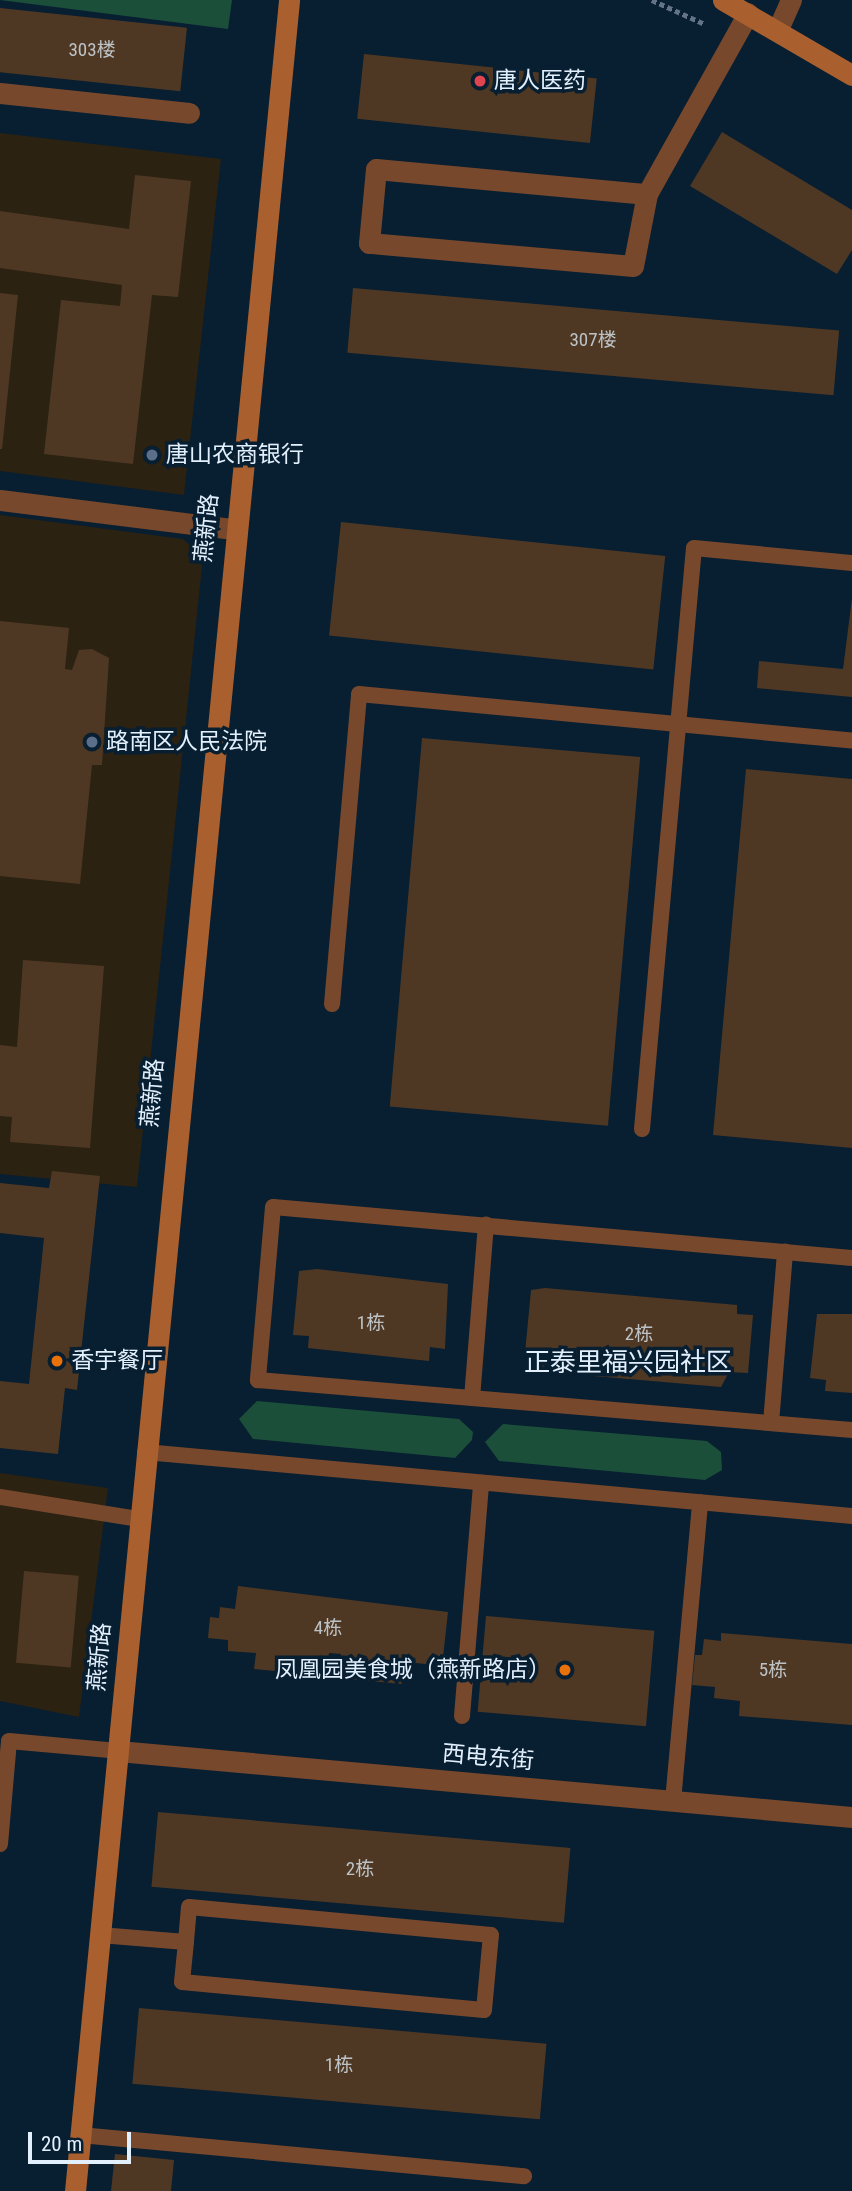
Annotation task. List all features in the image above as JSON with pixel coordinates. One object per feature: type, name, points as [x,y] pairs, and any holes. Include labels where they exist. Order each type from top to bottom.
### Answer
[{"type":"street","name":"燕新路","points":[[75,2191],[233,529],[289,0]]},
{"type":"street","points":[[723,0],[778,29],[852,75]]},
{"type":"street","points":[[778,29],[791,0]]},
{"type":"street","points":[[647,194],[376,169],[369,243],[633,266],[647,194],[748,13]]},
{"type":"street","points":[[0,93],[189,113]]},
{"type":"street","points":[[0,500],[233,529]]},
{"type":"street","name":"西电东街","points":[[118,1751],[852,1817]]},
{"type":"lane","points":[[642,1129],[694,548],[852,563]]},
{"type":"lane","points":[[332,1004],[359,694],[852,741]]},
{"type":"lane","points":[[852,1258],[274,1207],[258,1380],[852,1430]]},
{"type":"lane","points":[[472,1398],[486,1226]]},
{"type":"lane","points":[[771,1423],[785,1252]]},
{"type":"lane","points":[[145,1452],[852,1516]]},
{"type":"lane","points":[[462,1716],[481,1483]]},
{"type":"lane","points":[[0,1497],[139,1518]]},
{"type":"lane","points":[[673,1801],[700,1502]]},
{"type":"lane","points":[[0,1844],[9,1741],[118,1751]]},
{"type":"lane","points":[[188,1907],[491,1936],[484,2010],[182,1982],[186,1942],[188,1907]]},
{"type":"lane","points":[[100,1935],[186,1942]]},
{"type":"lane","points":[[80,2135],[524,2176]]},
{"type":"shaded area","points":[[0,133],[221,159],[184,495],[0,471]]},
{"type":"shaded area","name":"路南区人民法院","points":[[0,515],[183,539],[203,557],[137,1187],[0,1174]]},
{"type":"shaded area","points":[[0,1473],[108,1488],[79,1717],[0,1701]]},
{"type":"green space","points":[[0,0],[232,0],[228,29]]},
{"type":"green space","points":[[257,1401],[459,1419],[473,1432],[472,1440],[455,1458],[253,1439],[239,1419]]},
{"type":"green space","points":[[503,1424],[707,1441],[721,1452],[722,1470],[705,1480],[499,1461],[485,1442]]},
{"type":"building","points":[[0,8],[187,28],[180,91],[0,72]]},
{"type":"building","points":[[364,54],[597,78],[590,143],[357,119]]},
{"type":"building","points":[[722,132],[852,210],[852,250],[837,274],[690,186]]},
{"type":"building","points":[[135,175],[191,181],[178,297],[152,295],[133,464],[44,454],[61,300],[120,306],[122,285],[0,268],[0,211],[129,229]]},
{"type":"building","points":[[353,288],[839,331],[833,395],[347,353]]},
{"type":"building","points":[[0,293],[18,295],[2,449],[0,449]]},
{"type":"building","points":[[341,522],[665,556],[653,669],[329,635]]},
{"type":"building","points":[[852,598],[852,697],[757,688],[759,661],[843,669]]},
{"type":"building","points":[[0,621],[69,628],[65,669],[72,670],[79,650],[92,649],[109,658],[102,765],[92,765],[80,884],[0,876]]},
{"type":"building","points":[[422,738],[640,757],[608,1126],[390,1107]]},
{"type":"building","points":[[746,769],[852,779],[852,1148],[713,1135]]},
{"type":"building","points":[[23,960],[104,966],[90,1148],[10,1142],[12,1117],[0,1116],[0,1045],[17,1047]]},
{"type":"building","points":[[52,1171],[100,1176],[77,1390],[65,1388],[58,1454],[0,1448],[0,1381],[29,1384],[44,1238],[0,1233],[0,1183],[49,1188]]},
{"type":"building","points":[[317,1269],[448,1284],[445,1349],[430,1347],[429,1361],[308,1348],[309,1336],[293,1335],[299,1271]]},
{"type":"building","points":[[545,1288],[737,1305],[737,1314],[753,1315],[748,1373],[729,1372],[721,1387],[548,1372],[539,1367],[541,1355],[525,1353],[531,1290]]},
{"type":"building","points":[[817,1314],[852,1314],[852,1393],[825,1391],[826,1380],[810,1378]]},
{"type":"building","points":[[24,1571],[79,1576],[71,1667],[16,1663]]},
{"type":"building","points":[[238,1586],[448,1612],[442,1666],[408,1662],[402,1684],[339,1678],[341,1654],[329,1653],[327,1676],[254,1669],[256,1653],[228,1651],[228,1640],[208,1638],[210,1617],[219,1618],[220,1607],[235,1609]]},
{"type":"building","name":"凤凰园美食城（燕新路店）","points":[[486,1616],[654,1631],[646,1726],[478,1712]]},
{"type":"building","points":[[721,1633],[852,1644],[852,1725],[739,1716],[740,1701],[714,1698],[715,1687],[692,1685],[695,1655],[702,1655],[704,1639],[721,1641]]},
{"type":"building","points":[[158,1812],[570,1848],[564,1923],[151,1887]]},
{"type":"building","points":[[139,2008],[546,2044],[540,2119],[132,2084]]},
{"type":"building","points":[[115,2154],[174,2160],[171,2191],[111,2191]]},
{"type":"place","name":"唐人医药","points":[[480,81]]},
{"type":"place","name":"唐山农商银行","points":[[152,455]]},
{"type":"place","name":"路南区人民法院","points":[[92,742]]},
{"type":"place","name":"香宇餐厅","points":[[57,1361]]},
{"type":"place","name":"凤凰园美食城（燕新路店）","points":[[565,1670]]},
{"type":"district","name":"正泰里福兴园社区","points":[[628,1363]]}]
